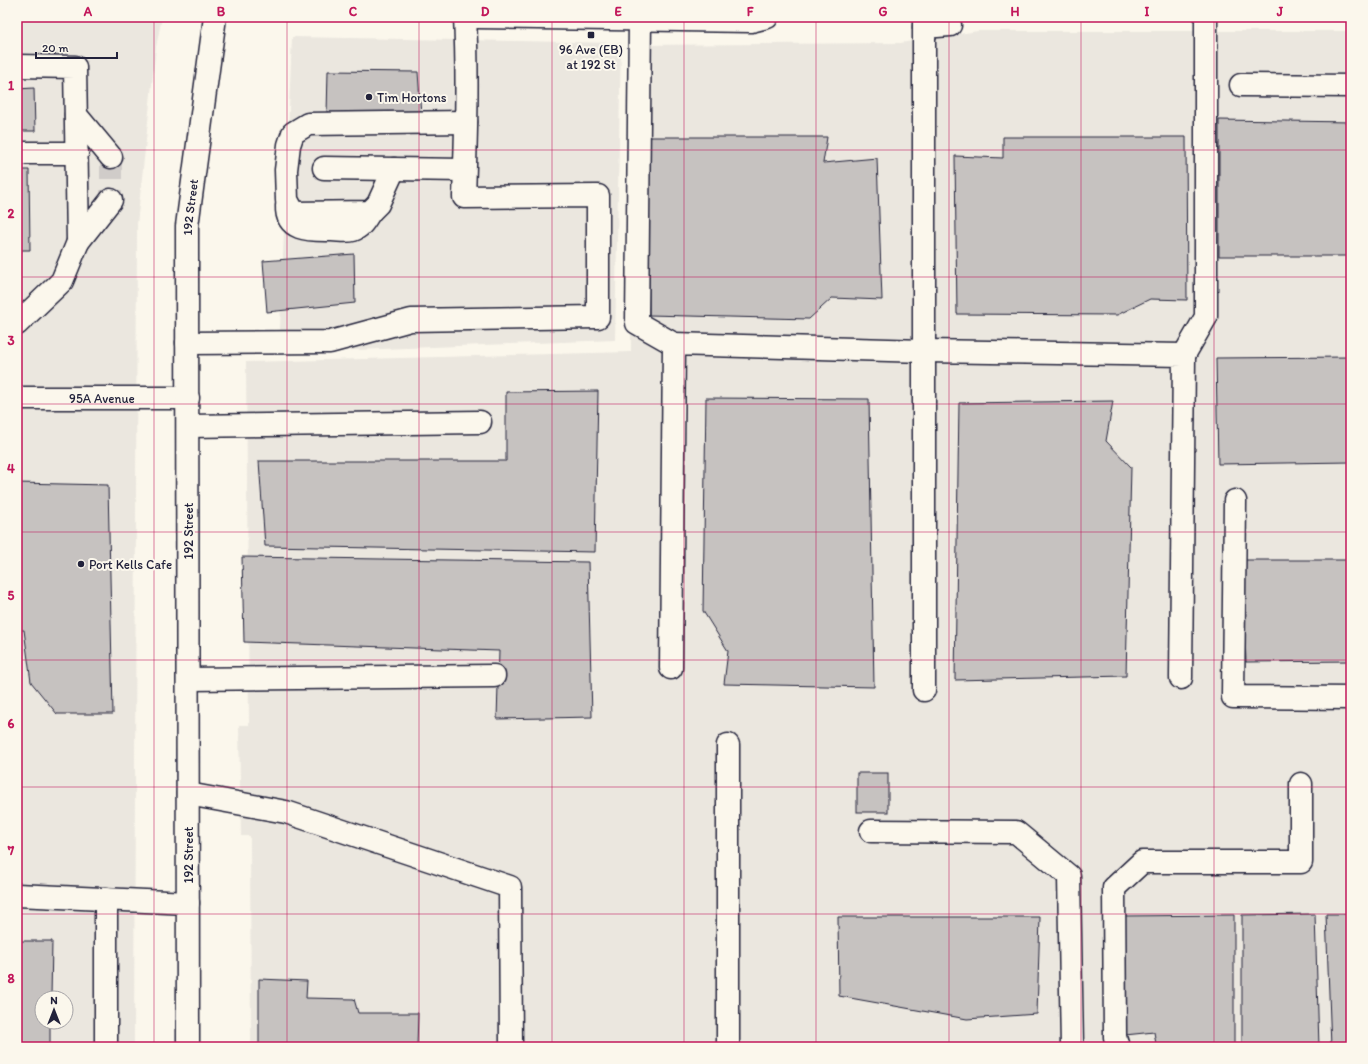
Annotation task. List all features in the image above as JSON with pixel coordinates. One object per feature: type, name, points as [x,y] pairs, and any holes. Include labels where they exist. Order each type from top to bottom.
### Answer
[{"type":"main road","name":"192 Street","points":[[188,1047],[187,226],[215,17]]},
{"type":"main road","points":[[187,343],[330,342],[411,320],[598,317],[598,196],[464,197],[466,122],[465,17]]},
{"type":"main road","points":[[476,17],[751,21],[767,17]]},
{"type":"main road","points":[[1180,678],[1184,355],[1206,317],[1206,17]]},
{"type":"main road","points":[[640,19],[637,323],[674,344],[924,351],[1184,355]]},
{"type":"main road","points":[[924,690],[924,22],[950,25]]},
{"type":"main road","points":[[17,66],[75,67],[78,242]]},
{"type":"main road","points":[[1241,85],[1351,86]]},
{"type":"main road","points":[[76,115],[111,157]]},
{"type":"main road","points":[[394,169],[378,204],[370,212],[294,213],[287,200],[286,170],[288,145],[293,133],[308,124],[466,122]]},
{"type":"main road","points":[[17,153],[76,153]]},
{"type":"main road","points":[[324,168],[464,170]]},
{"type":"main road","points":[[17,324],[62,281],[78,242],[111,200]]},
{"type":"main road","points":[[671,668],[674,344]]},
{"type":"main road","name":"95A Avenue","points":[[17,398],[188,398]]},
{"type":"main road","points":[[188,426],[480,422]]},
{"type":"main road","points":[[1235,501],[1233,697],[1351,698]]},
{"type":"main road","points":[[188,679],[494,676]]},
{"type":"main road","points":[[728,745],[728,1047]]},
{"type":"main road","points":[[1118,1047],[1115,1037],[1114,888],[1142,862],[1301,862],[1301,784]]},
{"type":"main road","points":[[188,794],[286,812],[510,887],[511,1047]]},
{"type":"main road","points":[[871,831],[1016,832],[1069,876],[1072,1047]]},
{"type":"main road","points":[[17,895],[188,903]]},
{"type":"main road","points":[[106,899],[106,1047]]},
{"type":"shaded area","points":[[17,17],[162,17],[156,47],[137,224],[134,1047],[17,1047]]},
{"type":"shaded area","points":[[978,31],[1351,31],[1351,1047],[251,1047],[250,836],[241,836],[239,725],[249,725],[246,362],[631,352],[632,45],[900,43]]},
{"type":"shaded area","points":[[292,37],[621,43],[615,340],[279,353]]},
{"type":"building","points":[[328,71],[418,72],[421,115],[327,114]]},
{"type":"building","points":[[34,88],[35,131],[17,131],[17,89]]},
{"type":"building","points":[[1219,120],[1351,122],[1351,256],[1219,256]]},
{"type":"building","points":[[648,137],[827,137],[823,163],[877,158],[882,300],[832,298],[809,319],[649,315]]},
{"type":"building","points":[[1003,137],[1186,137],[1187,300],[1150,299],[1117,315],[957,314],[955,156],[1003,158]]},
{"type":"building","points":[[17,170],[29,170],[30,250],[21,250],[21,253],[17,253]]},
{"type":"building","points":[[354,254],[355,303],[267,312],[263,261]]},
{"type":"building","points":[[1351,357],[1351,462],[1218,464],[1216,358]]},
{"type":"building","points":[[598,391],[595,552],[265,546],[259,461],[506,461],[506,392]]},
{"type":"building","points":[[706,398],[869,399],[874,687],[724,684],[728,651],[703,611]]},
{"type":"building","points":[[1113,401],[1106,441],[1131,467],[1126,676],[955,680],[959,403]]},
{"type":"building","points":[[17,483],[108,485],[113,714],[57,714],[31,682],[24,630],[17,630]]},
{"type":"building","points":[[242,557],[588,562],[592,717],[497,719],[499,651],[244,642]]},
{"type":"building","points":[[1242,560],[1351,560],[1351,661],[1246,662]]},
{"type":"building","points":[[857,773],[888,773],[888,812],[857,812]]},
{"type":"building","points":[[1315,914],[1319,1047],[1242,1047],[1242,915]]},
{"type":"building","points":[[1326,914],[1351,914],[1351,1047],[1331,1047]]},
{"type":"building","points":[[1234,915],[1234,1047],[1199,1047],[1200,1044],[1156,1044],[1154,1032],[1125,1035],[1122,916]]},
{"type":"building","points":[[838,917],[1040,917],[1037,1014],[967,1019],[839,996]]},
{"type":"building","points":[[17,941],[52,941],[51,990],[34,990],[34,1030],[50,1030],[50,1047],[17,1047]]},
{"type":"building","points":[[259,979],[307,981],[306,998],[354,999],[358,1013],[418,1013],[417,1047],[259,1047]]},
{"type":"tunnel","points":[[111,157],[111,200]]},
{"type":"place","name":"96 Ave (EB) at 192 St","points":[[591,35]]},
{"type":"place","name":"Tim Hortons","points":[[369,97]]},
{"type":"place","name":"Port Kells Cafe","points":[[81,564]]}]
